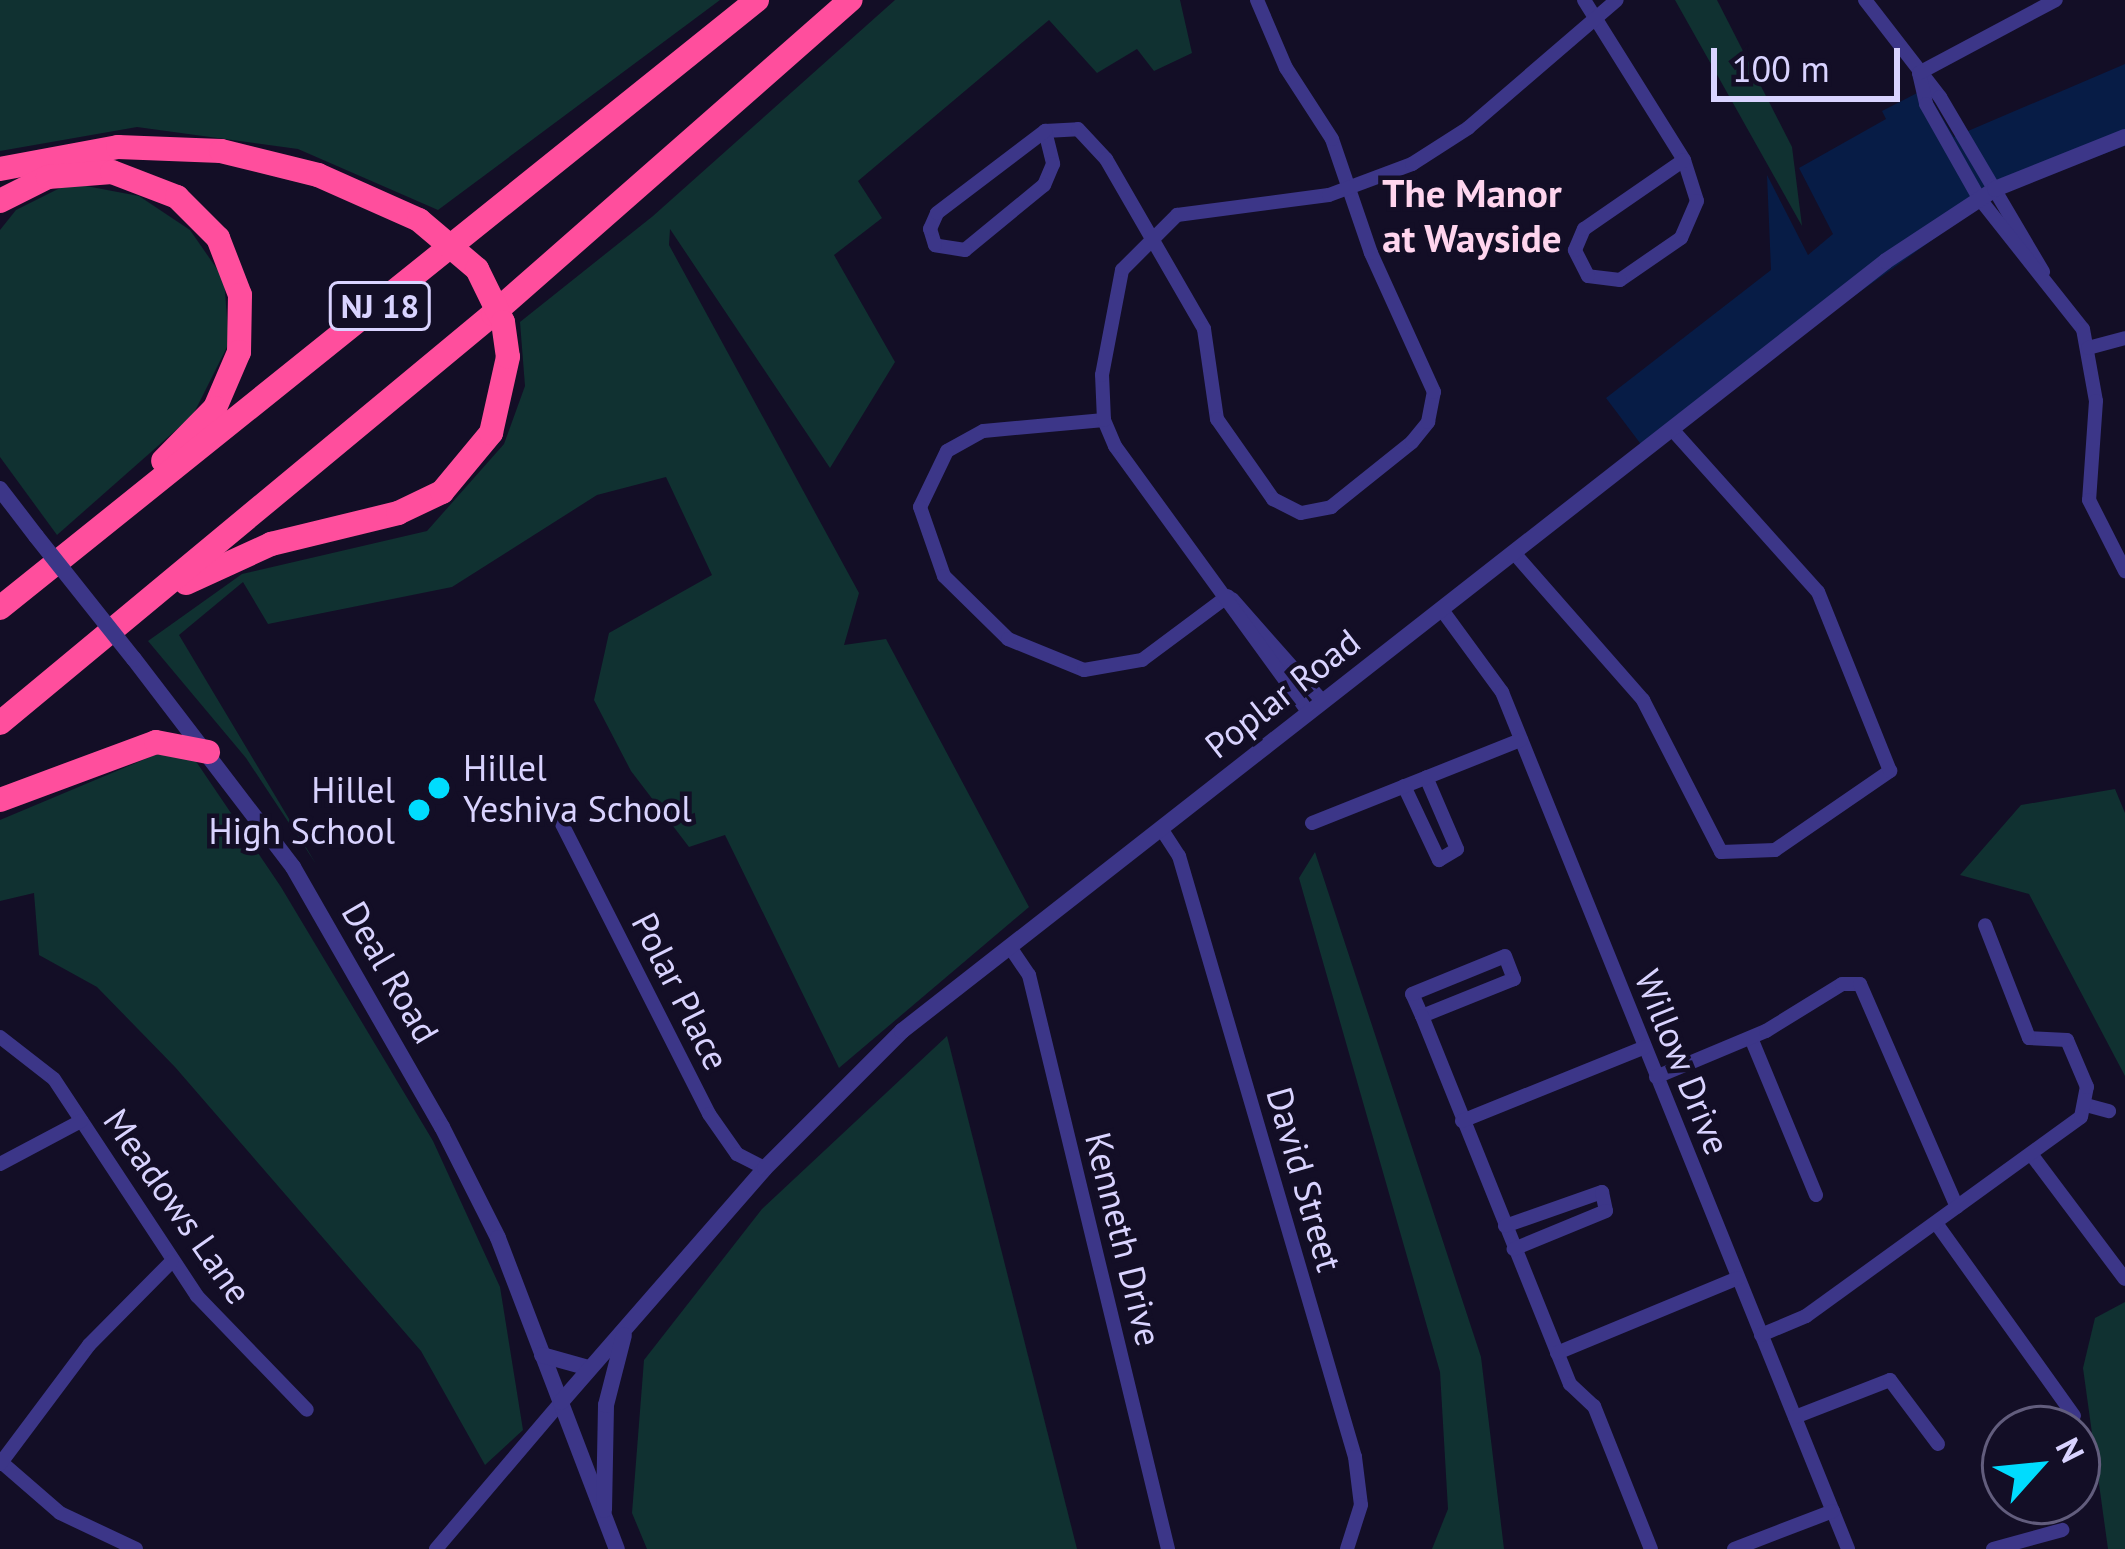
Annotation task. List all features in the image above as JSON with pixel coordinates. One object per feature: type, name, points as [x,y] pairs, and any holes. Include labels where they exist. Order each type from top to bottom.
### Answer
[{"type":"highway","name":"NJ 18","points":[[0,608],[757,0]]},
{"type":"highway","name":"NJ 18","points":[[0,723],[142,608],[851,0]]},
{"type":"highway","points":[[0,169],[118,148],[221,152],[318,175],[419,220],[478,269],[503,322],[508,357],[491,434],[442,492],[398,513],[240,555],[142,608]]},
{"type":"highway","points":[[0,201],[65,172],[125,174],[194,210],[234,272],[243,322],[221,396],[84,539]]},
{"type":"highway","points":[[0,800],[156,742],[208,752]]},
{"type":"street","points":[[1045,131],[1053,164],[1044,185],[965,250],[935,244],[930,229],[937,213],[1045,131],[1070,128],[1093,139],[1204,328],[1225,434],[1278,503],[1321,512],[1412,442],[1433,405],[1431,379],[1332,139],[1286,68],[1257,0]]},
{"type":"street","points":[[1584,0],[1684,160],[1697,201],[1681,238],[1620,280],[1588,276],[1575,250],[1584,229],[1684,160]]},
{"type":"street","points":[[1316,708],[1125,464],[1104,420],[1115,288],[1152,234],[1202,206],[1350,189],[1438,149],[1617,0]]},
{"type":"street","points":[[1865,0],[1919,73],[1926,104],[2043,272],[2088,348],[2096,401],[2087,484],[2110,546],[2125,571]]},
{"type":"street","points":[[1919,73],[2056,0]]},
{"type":"street","name":"Poplar Road","points":[[561,1402],[765,1168],[880,1050],[1672,429],[1987,194],[2125,137]]},
{"type":"street","points":[[2088,348],[2125,338]]},
{"type":"street","points":[[1104,420],[983,431],[947,451],[920,507],[944,575],[1008,639],[1084,670],[1142,660],[1228,596]]},
{"type":"street","points":[[1514,553],[1643,700],[1720,852],[1774,850],[1890,771],[1807,576],[1672,429]]},
{"type":"street","name":"Deal Road","points":[[0,489],[293,867],[442,1127],[498,1238],[617,1549]]},
{"type":"street","points":[[2110,546],[2125,538]]},
{"type":"street","name":"Willow Drive","points":[[1442,610],[1497,682],[1848,1549]]},
{"type":"street","points":[[1312,823],[1521,740]]},
{"type":"street","points":[[1404,786],[1439,860],[1457,850],[1426,777]]},
{"type":"street","name":"Polar Place","points":[[562,824],[709,1114],[737,1154],[765,1168]]},
{"type":"street","name":"David Street","points":[[1162,830],[1179,856],[1355,1456],[1361,1505],[1347,1549]]},
{"type":"street","points":[[1761,1335],[1806,1316],[2074,1124],[2086,1105],[2087,1087],[2067,1040],[2029,1038],[1985,925]]},
{"type":"street","name":"Kenneth Drive","points":[[1010,947],[1029,976],[1168,1549]]},
{"type":"street","points":[[1422,1016],[1514,979],[1510,959],[1412,994],[1557,1353],[1575,1392],[1594,1406],[1648,1548]]},
{"type":"street","points":[[1656,1078],[1750,1038],[1842,984],[1860,984],[1957,1208]]},
{"type":"street","name":"Meadows Lane","points":[[0,1037],[54,1079],[171,1262],[307,1410]]},
{"type":"street","points":[[1750,1038],[1816,1196]]},
{"type":"street","points":[[1462,1121],[1645,1047]]},
{"type":"street","points":[[2086,1105],[2109,1111]]},
{"type":"street","points":[[0,1164],[81,1120]]},
{"type":"street","points":[[2031,1154],[2125,1280]]},
{"type":"street","points":[[1505,1226],[1603,1192],[1606,1210],[1514,1249]]},
{"type":"street","points":[[1936,1223],[2066,1405]]},
{"type":"street","points":[[136,1549],[73,1522],[0,1462],[89,1345],[171,1262]]},
{"type":"street","points":[[1557,1353],[1738,1278]]},
{"type":"street","points":[[603,1512],[604,1418],[624,1334]]},
{"type":"street","points":[[542,1354],[590,1368]]},
{"type":"street","points":[[1795,1417],[1889,1380],[1938,1444]]},
{"type":"street","points":[[436,1549],[561,1402]]},
{"type":"street","points":[[1734,1549],[1833,1510]]},
{"type":"street","points":[[1993,1549],[2062,1530]]},
{"type":"green space","points":[[0,0],[720,0],[438,210],[298,149],[137,127],[0,151]]},
{"type":"green space","points":[[895,0],[1180,0],[1192,53],[1154,71],[1137,49],[1097,73],[1049,20],[858,181],[882,218],[834,255],[895,362],[830,468],[670,229],[669,245],[859,593],[844,645],[886,639],[1029,907],[839,1068],[725,835],[689,847],[631,771],[594,700],[609,633],[712,575],[666,477],[597,495],[452,587],[268,624],[243,582],[179,635],[316,864],[246,758],[148,641],[242,574],[427,531],[504,444],[525,386],[520,322],[653,216]]},
{"type":"green space","points":[[1675,0],[1717,0],[1792,147],[1802,226]]},
{"type":"green space","points":[[70,183],[139,196],[190,230],[224,279],[229,343],[193,415],[57,535],[0,457],[0,230],[16,210]]},
{"type":"green space","points":[[169,749],[191,754],[281,887],[433,1141],[500,1287],[523,1430],[485,1465],[421,1351],[175,1067],[97,987],[39,955],[34,893],[0,901],[0,820]]},
{"type":"green space","points":[[2115,789],[2125,813],[2125,1076],[2029,894],[1960,875],[2021,805]]},
{"type":"green space","points":[[1315,852],[1481,1357],[1504,1549],[1432,1549],[1448,1509],[1440,1372],[1299,878]]},
{"type":"green space","points":[[947,1036],[1077,1549],[647,1549],[632,1513],[644,1360],[762,1209]]},
{"type":"green space","points":[[2125,1302],[2125,1549],[2108,1549],[2101,1498],[2101,1405],[2088,1405],[2083,1368],[2095,1318]]},
{"type":"water","points":[[2125,64],[2125,146],[1998,193],[1643,447],[1606,398],[1771,270],[1767,175],[1808,255],[1833,234],[1799,168],[1886,119],[1882,111],[1925,89],[1954,137]]},
{"type":"place","name":"Hillel Yeshiva School","points":[[439,788]]},
{"type":"place","name":"Hillel High School","points":[[419,810]]},
{"type":"district","name":"The Manor at Wayside","points":[[1472,216]]}]
